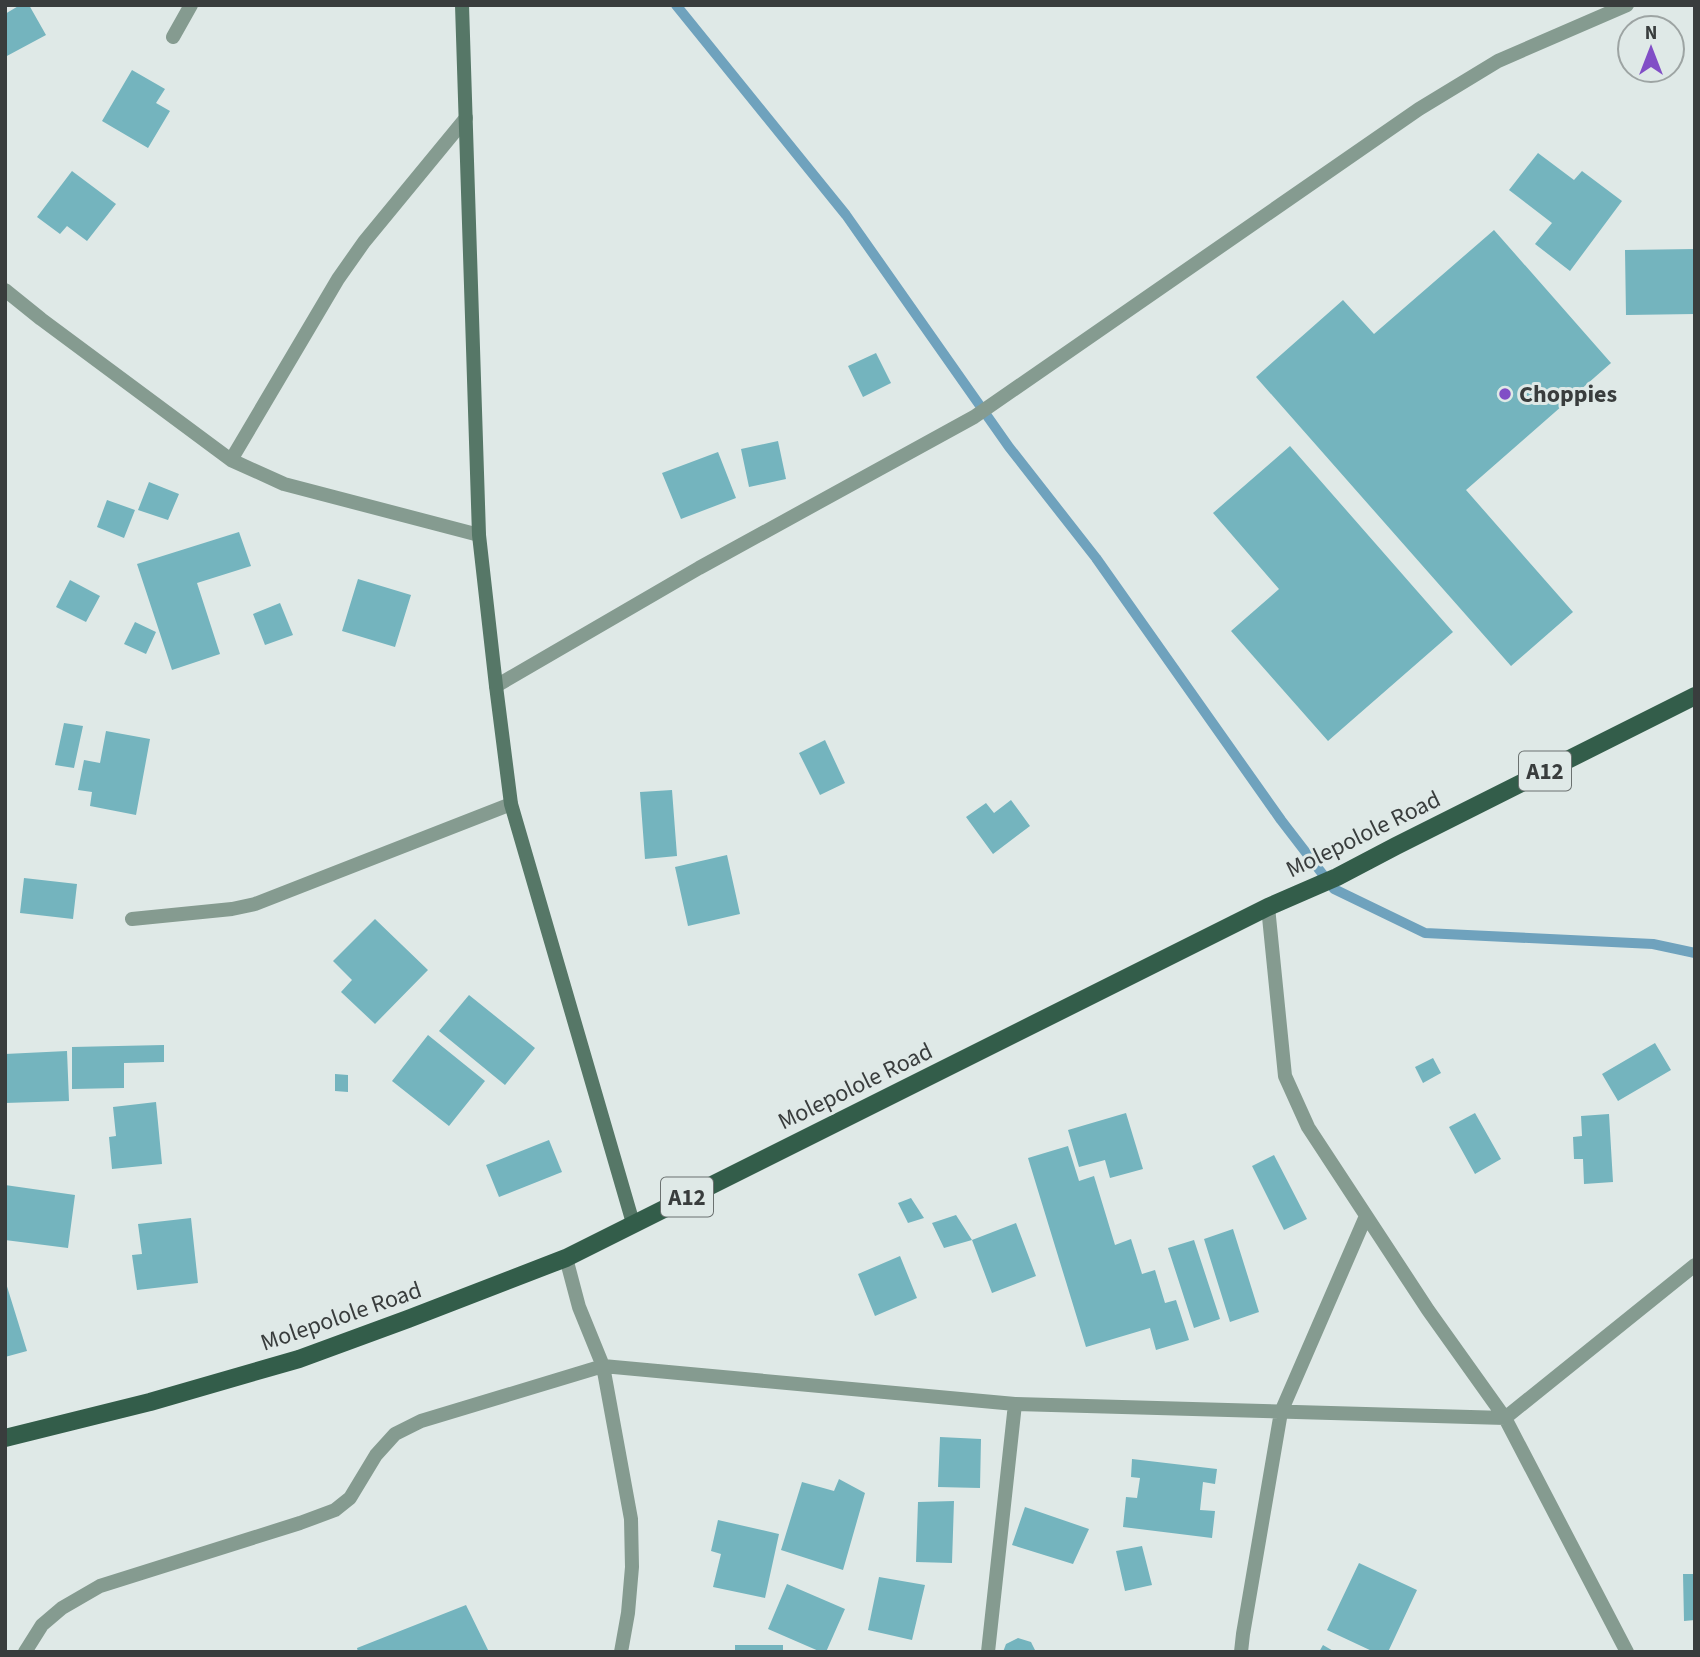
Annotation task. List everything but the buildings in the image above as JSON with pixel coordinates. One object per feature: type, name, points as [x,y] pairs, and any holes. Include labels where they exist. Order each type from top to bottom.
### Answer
[{"type":"main road","name":"Molepolole Road","points":[[5,1438],[150,1402],[299,1359],[566,1258],[1268,907],[1338,877],[1695,696]]},
{"type":"street","points":[[173,37],[191,5]]},
{"type":"street","points":[[462,5],[479,535],[511,804],[633,1223]]},
{"type":"street","points":[[496,686],[699,568],[974,417],[1419,109],[1498,61],[1627,5]]},
{"type":"street","points":[[231,460],[338,279],[364,242],[466,118]]},
{"type":"street","points":[[5,290],[231,460],[284,484],[479,535]]},
{"type":"street","points":[[132,919],[232,909],[255,904],[511,804]]},
{"type":"street","points":[[1268,907],[1285,1076],[1308,1127],[1428,1310],[1505,1418],[1627,1652]]},
{"type":"street","points":[[1241,1652],[1281,1412],[1366,1216]]},
{"type":"street","points":[[566,1258],[579,1307],[603,1366],[631,1519],[632,1567],[621,1652]]},
{"type":"street","points":[[25,1652],[42,1625],[62,1608],[100,1586],[335,1510],[350,1498],[376,1455],[395,1434],[421,1421],[603,1366],[1015,1404],[1505,1418],[1695,1265]]},
{"type":"street","points":[[988,1652],[1015,1404]]},
{"type":"waterway","points":[[676,5],[846,215],[1009,447],[1096,558],[1281,820],[1334,889],[1425,933],[1653,944],[1695,953]]},
{"type":"place","name":"Choppies","points":[[1505,394]]}]
